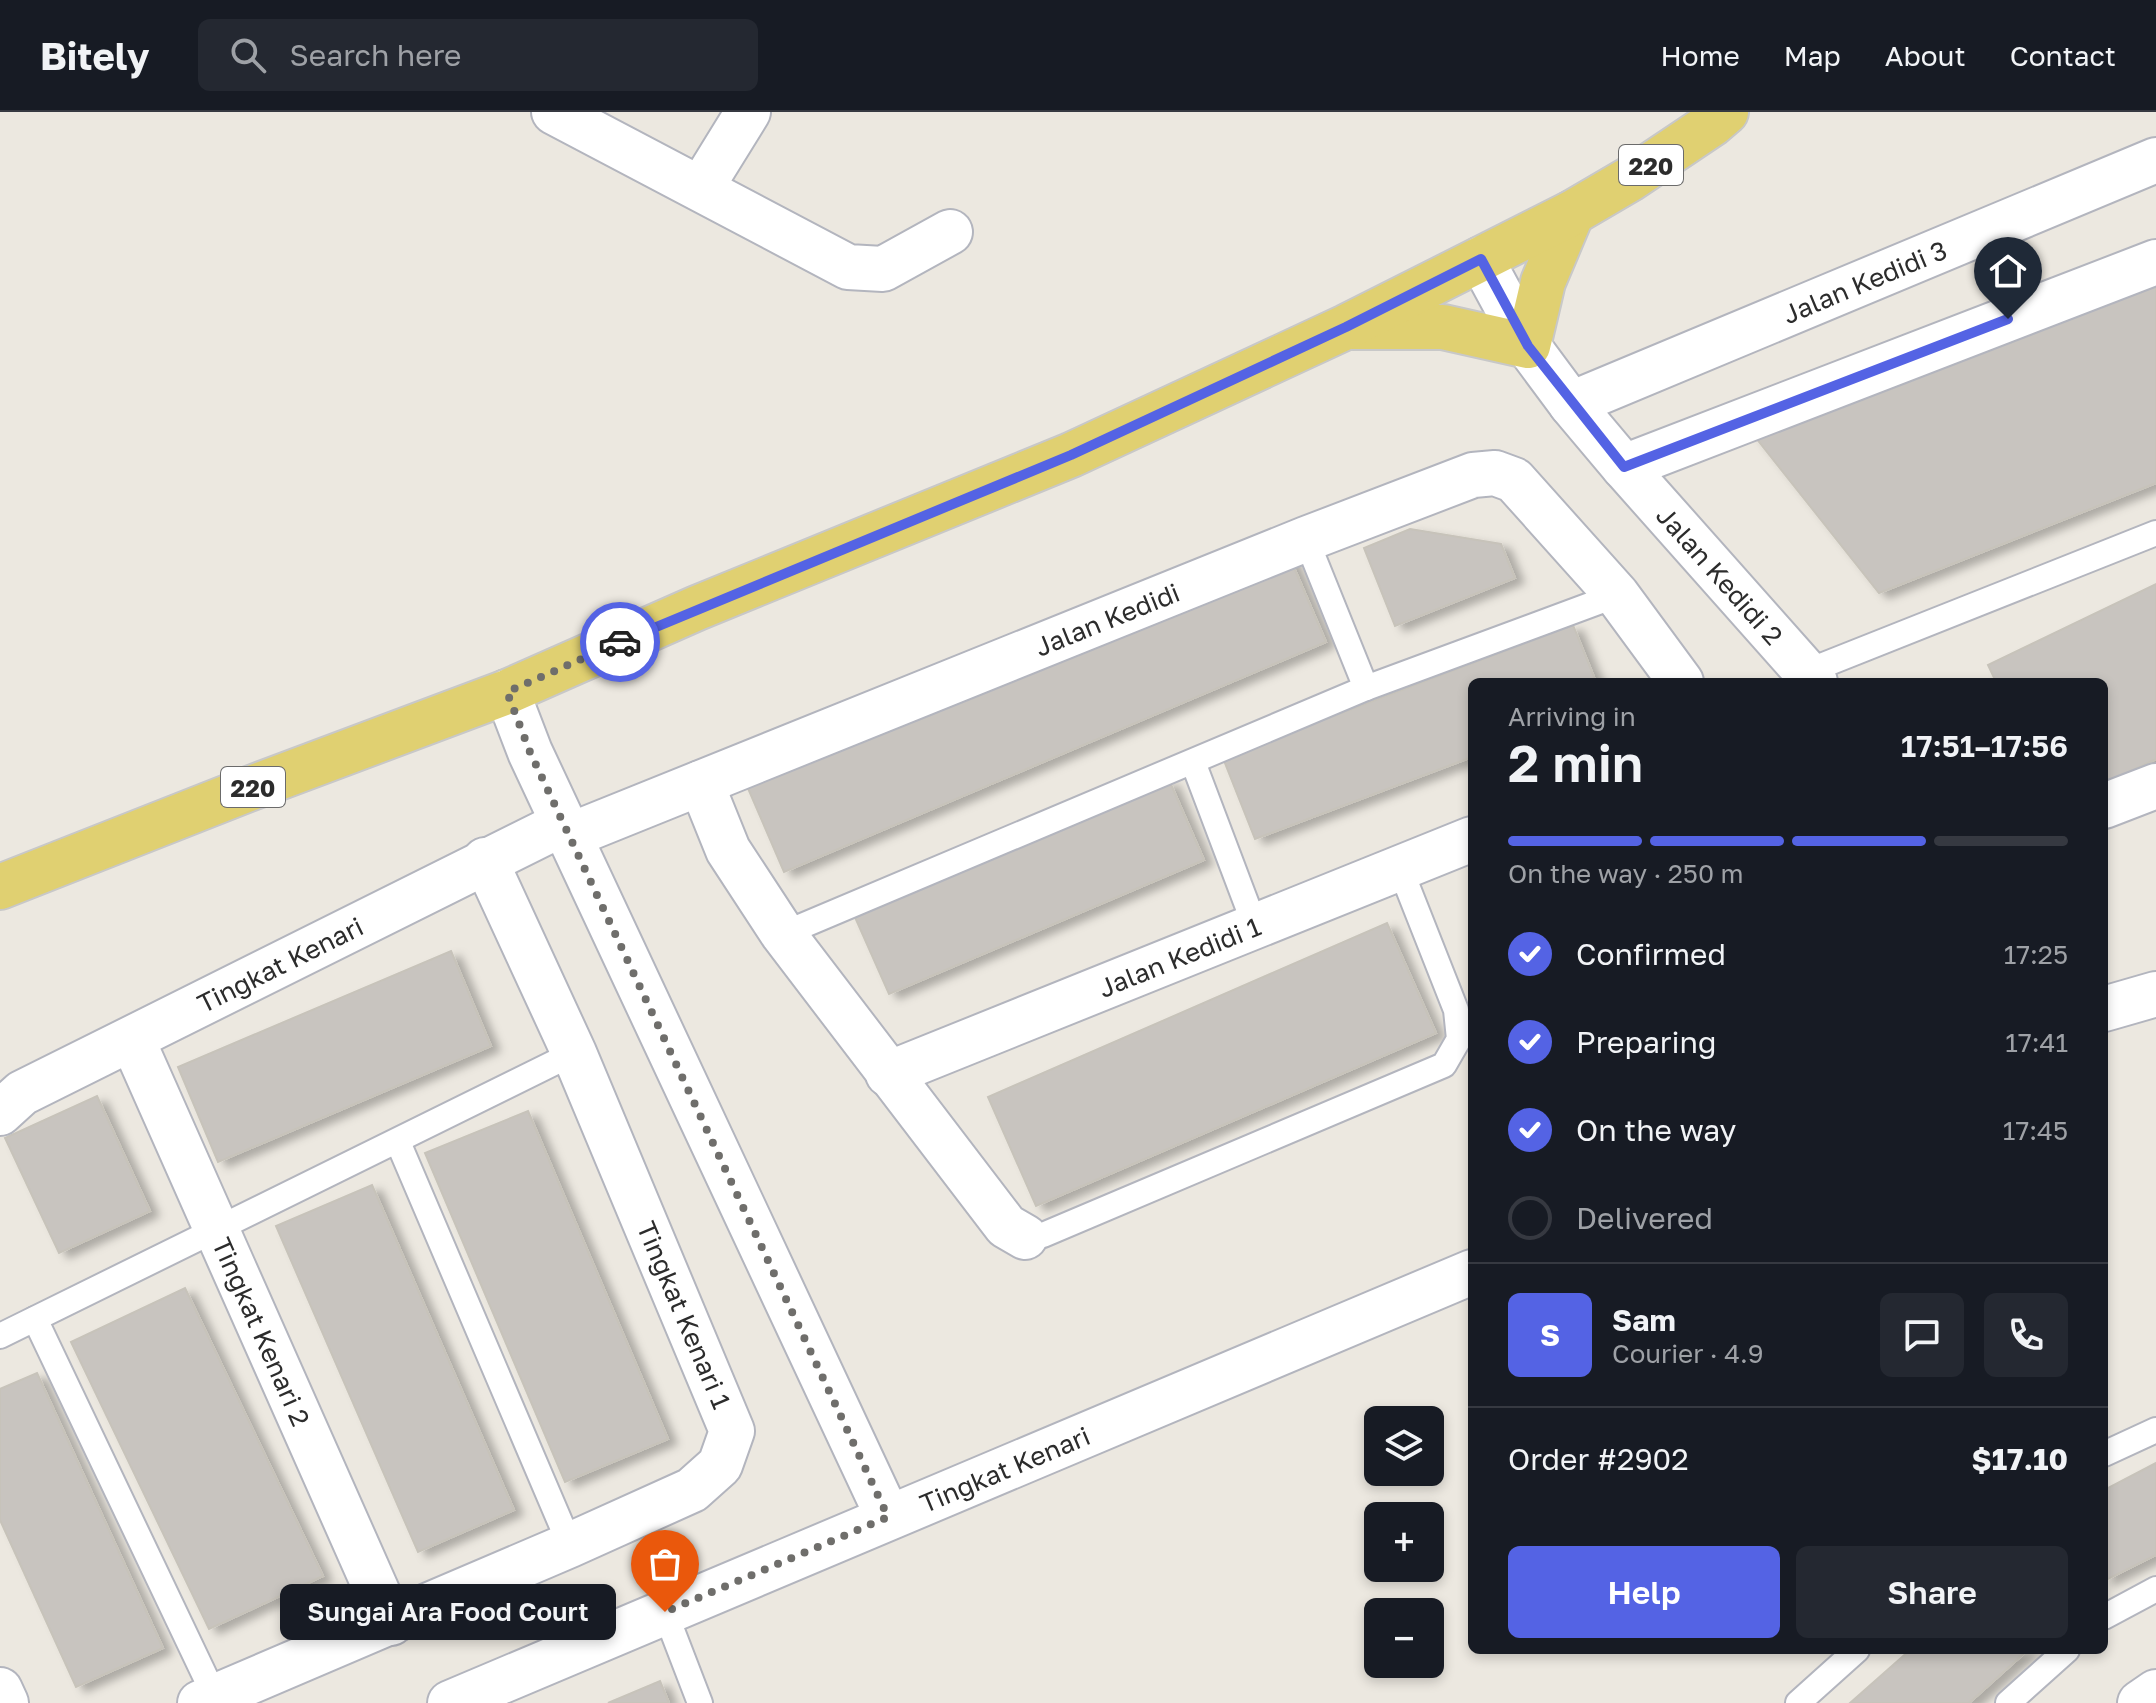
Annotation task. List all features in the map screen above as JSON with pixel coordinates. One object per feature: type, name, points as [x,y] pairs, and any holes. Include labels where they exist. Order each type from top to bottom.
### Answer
[{"type":"main road","name":"220","points":[[0,887],[260,784],[507,692],[697,608],[1071,455],[1346,327],[1572,213],[1630,179],[1726,112]]},
{"type":"main road","points":[[1346,327],[1443,327],[1528,346],[1543,282],[1572,213]]},
{"type":"street","points":[[701,188],[748,112]]},
{"type":"street","points":[[579,125],[848,267],[883,269],[950,232]]},
{"type":"street","name":"Jalan Kedidi 3","points":[[1571,404],[2156,160]]},
{"type":"street","name":"Jalan Kedidi 2","points":[[1481,259],[1528,346],[1571,404],[1811,677]]},
{"type":"street","points":[[1624,467],[2156,262]]},
{"type":"street","name":"Jalan Kedidi","points":[[566,830],[701,783],[1306,539],[1473,475],[1495,473],[1514,480],[1617,595]]},
{"type":"street","points":[[1617,595],[1678,678]]},
{"type":"street","points":[[507,692],[530,752],[566,830],[888,1517]]},
{"type":"street","points":[[701,783],[728,850],[783,934],[1006,1226],[1025,1237]]},
{"type":"street","points":[[2108,804],[2156,786]]},
{"type":"street","name":"Tingkat Kenari","points":[[0,1113],[22,1093],[485,860],[566,830]]},
{"type":"street","name":"Jalan Kedidi 1","points":[[888,1074],[1468,841]]},
{"type":"street","name":"Tingkat Kenari 1","points":[[208,1700],[692,1490],[720,1465],[732,1431],[574,1053],[485,860]]},
{"type":"street","points":[[2108,1008],[2156,994]]},
{"type":"street","name":"Tingkat Kenari 2","points":[[132,1039],[391,1623]]},
{"type":"street","name":"Tingkat Kenari","points":[[450,1703],[1468,1274]]},
{"type":"street","points":[[0,1690],[6,1703]]},
{"type":"street","points":[[2140,1703],[2156,1692]]},
{"type":"lane","points":[[1811,677],[2156,533]]},
{"type":"lane","points":[[1306,539],[1366,688]]},
{"type":"lane","points":[[783,934],[1366,688],[1617,595]]},
{"type":"lane","points":[[1193,762],[1255,926]]},
{"type":"lane","points":[[1025,1237],[1043,1235],[1444,1065],[1459,1039],[1456,1010],[1400,868]]},
{"type":"lane","points":[[0,1336],[574,1053]]},
{"type":"lane","points":[[398,1142],[570,1545]]},
{"type":"lane","points":[[35,1319],[208,1700]]},
{"type":"lane","points":[[2108,1452],[2156,1430]]},
{"type":"lane","points":[[2108,1615],[2156,1589]]},
{"type":"lane","points":[[665,1612],[700,1703]]},
{"type":"lane","points":[[1798,1703],[1853,1654]]},
{"type":"lane","points":[[2008,1703],[2063,1654]]},
{"type":"building","points":[[2156,273],[2156,483],[1879,593],[1752,433]]},
{"type":"building","points":[[1410,529],[1501,544],[1515,578],[1395,626],[1364,548]]},
{"type":"building","points":[[1289,556],[1326,642],[784,872],[747,786]]},
{"type":"building","points":[[2156,584],[2156,759],[2108,782],[2108,678],[1994,678],[1988,665]]},
{"type":"building","points":[[1573,625],[1594,678],[1468,678],[1468,759],[1255,839],[1223,758]]},
{"type":"building","points":[[1169,780],[1204,860],[889,994],[854,915]]},
{"type":"building","points":[[1387,923],[1436,1033],[1036,1206],[988,1097]]},
{"type":"building","points":[[451,951],[491,1046],[218,1162],[178,1067]]},
{"type":"building","points":[[97,1096],[150,1211],[59,1253],[5,1138]]},
{"type":"building","points":[[528,1111],[668,1439],[565,1482],[425,1153]]},
{"type":"building","points":[[372,1185],[514,1510],[418,1552],[276,1226]]},
{"type":"building","points":[[185,1288],[323,1576],[209,1629],[71,1342]]},
{"type":"building","points":[[37,1373],[163,1648],[76,1687],[0,1520],[0,1389]]},
{"type":"building","points":[[2156,1463],[2156,1555],[2108,1579],[2108,1488]]},
{"type":"building","points":[[1905,1654],[2024,1654],[1969,1703],[1850,1703]]},
{"type":"building","points":[[660,1681],[669,1703],[608,1703]]},
{"type":"way so far","points":[[620,642],[507,692],[530,752],[888,1517],[665,1612]]},
{"type":"place","name":"Sungai Ara Food Court","points":[[665,1612]]},
{"type":"route","points":[[620,642],[1071,455],[1346,327],[1481,259],[1528,346],[1624,467],[2008,319]]}]
